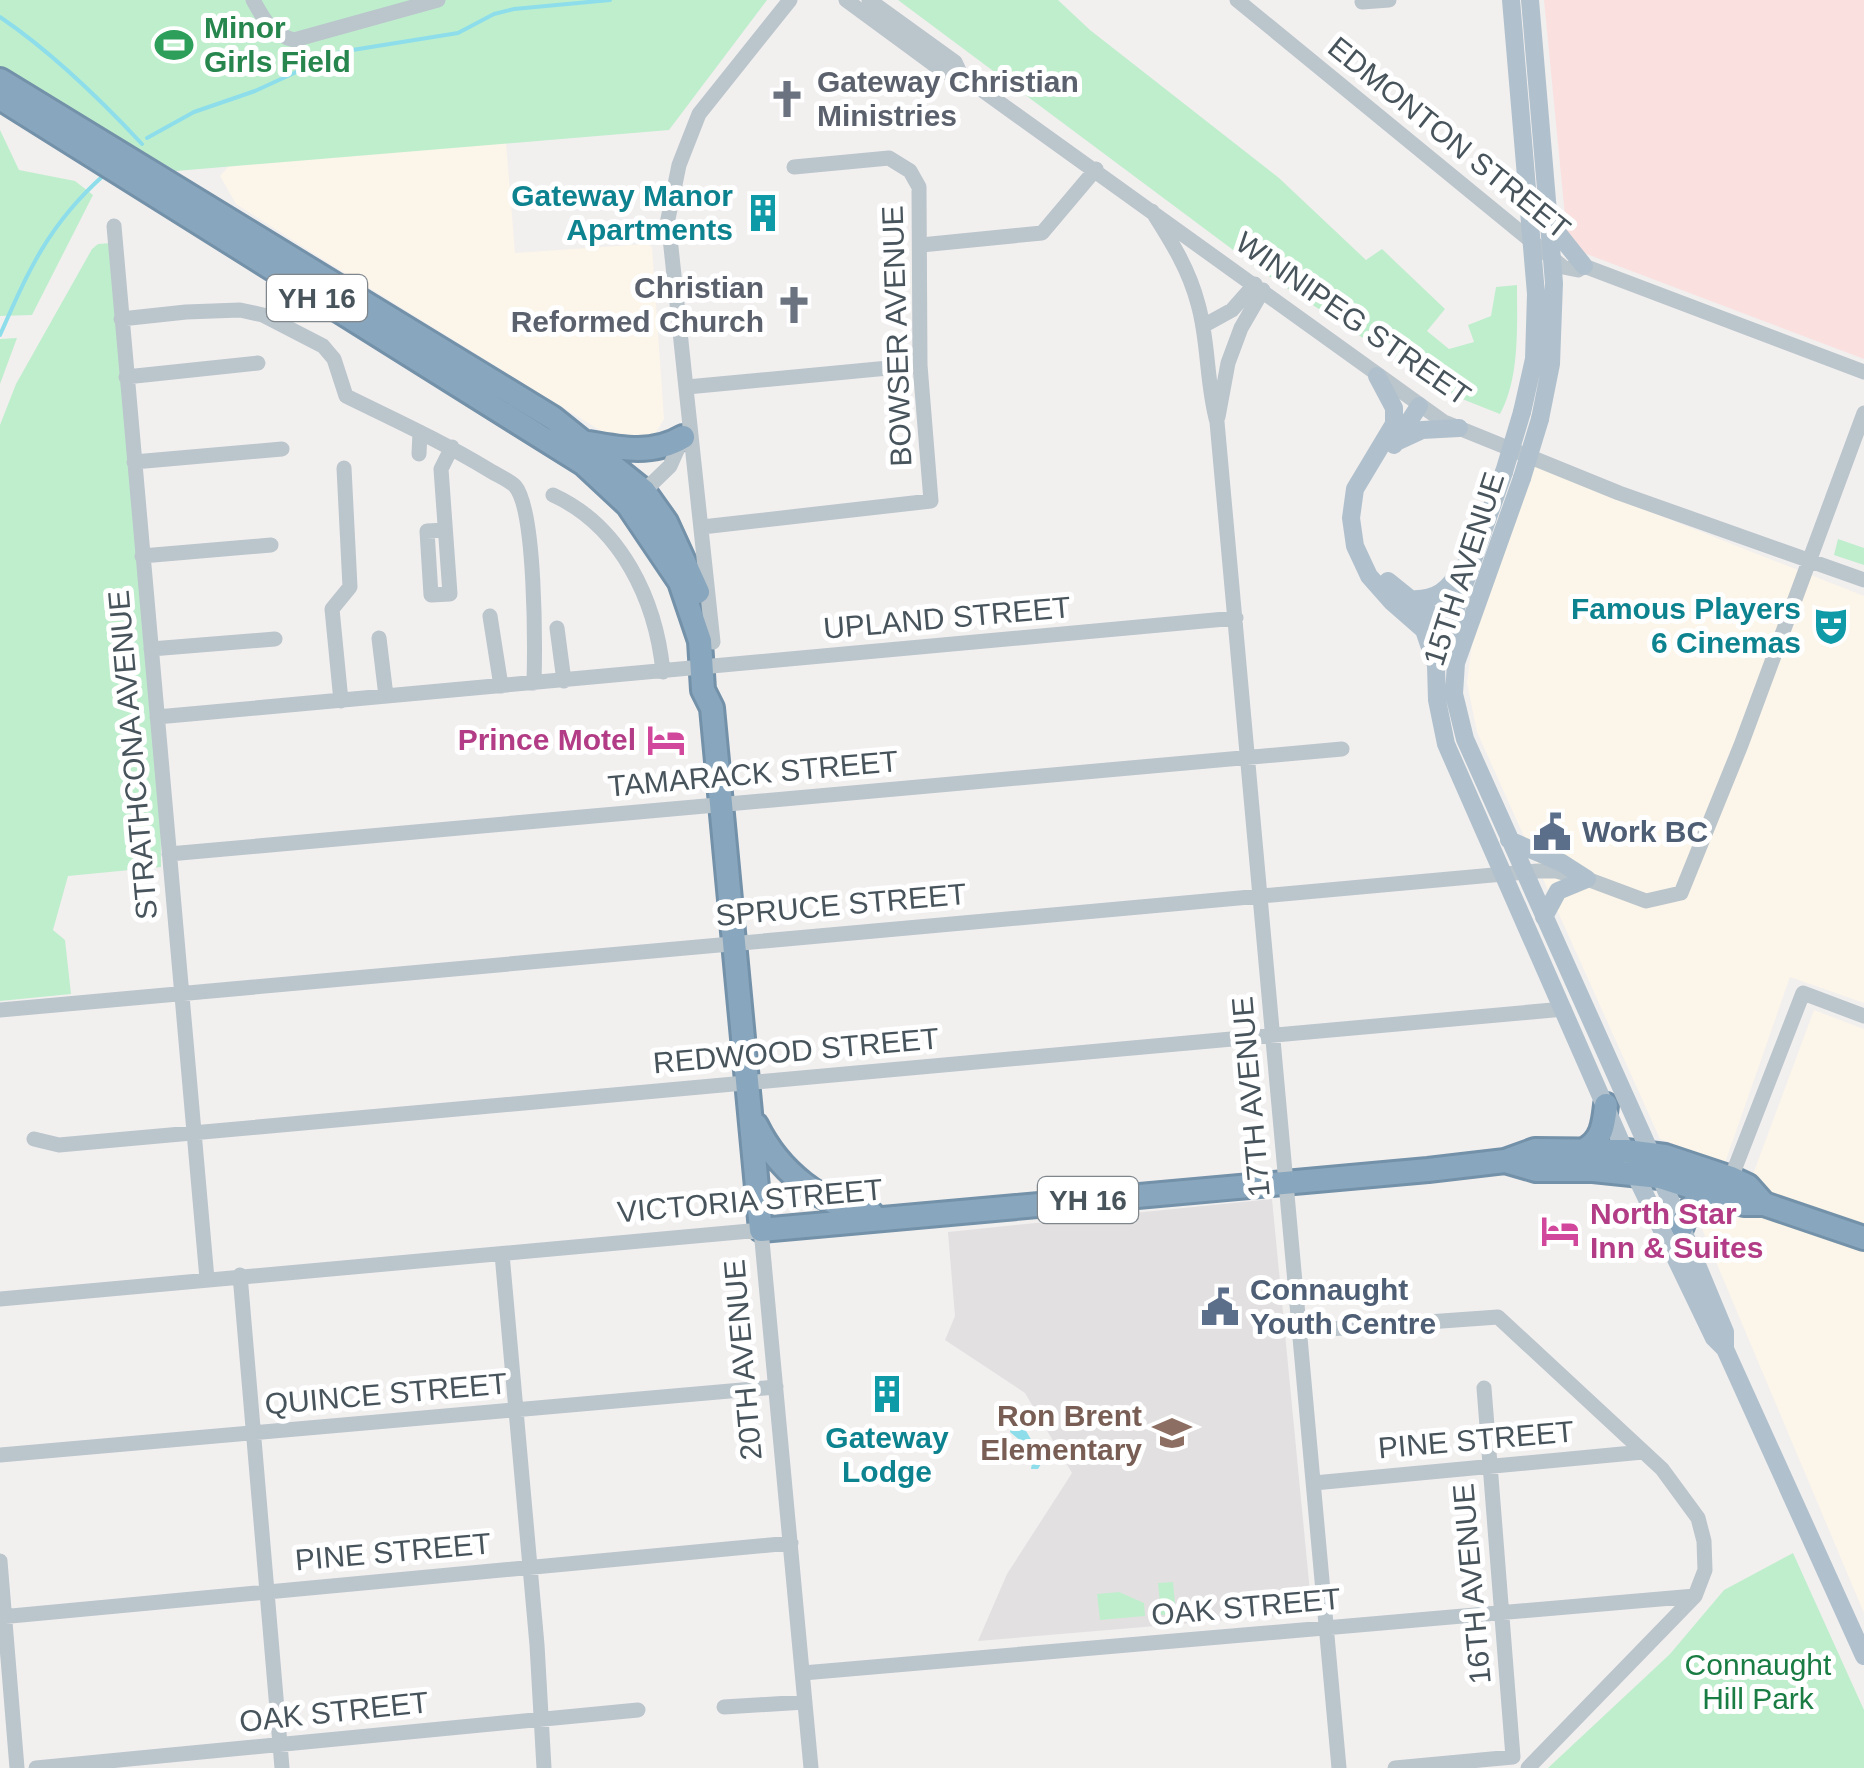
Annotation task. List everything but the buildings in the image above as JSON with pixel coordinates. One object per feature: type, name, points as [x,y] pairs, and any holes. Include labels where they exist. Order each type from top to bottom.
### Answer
[{"type":"highway","name":"YH 16","points":[[0,80],[553,418],[586,442],[636,498],[680,582],[708,668]]},
{"type":"highway","name":"YH 16","points":[[0,98],[636,498],[666,522],[694,576],[713,642]]},
{"type":"highway","points":[[586,442],[630,451],[670,445],[686,429]]},
{"type":"highway","name":"20TH AVENUE","points":[[713,642],[708,668],[717,690],[712,708],[761,1230]]},
{"type":"highway","points":[[1584,1150],[1600,1136],[1606,1106]]},
{"type":"highway","points":[[750,1110],[766,1144],[784,1168],[809,1190],[852,1210],[890,1218]]},
{"type":"highway","name":"VICTORIA STREET","points":[[761,1230],[1505,1162],[1535,1150],[1652,1154],[1731,1178],[1748,1186],[1764,1204]]},
{"type":"highway","name":"VICTORIA STREET","points":[[1505,1162],[1536,1170],[1660,1176],[1744,1204],[1764,1204],[1864,1238]]},
{"type":"highway","points":[[1682,1226],[1698,1198],[1710,1193]]},
{"type":"main road","name":"15TH AVENUE","points":[[1512,0],[1536,326],[1531,416]]},
{"type":"main road","name":"15TH AVENUE","points":[[1530,0],[1553,261],[1554,328],[1456,663],[1454,694],[1465,740],[1652,1154],[1726,1332],[1725,1349]]},
{"type":"main road","points":[[1549,222],[1584,266]]},
{"type":"main road","points":[[1377,376],[1395,416],[1392,429],[1355,490],[1351,518],[1355,546],[1369,576],[1424,630],[1436,665]]},
{"type":"main road","points":[[1419,406],[1373,476],[1362,517],[1365,542],[1378,570],[1407,599],[1466,634]]},
{"type":"main road","points":[[1396,442],[1422,430],[1460,428]]},
{"type":"main road","name":"15TH AVENUE","points":[[1513,475],[1479,541],[1436,665],[1437,700],[1446,744],[1634,1174],[1714,1338],[1725,1349]]},
{"type":"main road","points":[[1407,599],[1428,599],[1443,593],[1479,541]]},
{"type":"main road","points":[[1509,840],[1562,863],[1587,879]]},
{"type":"main road","points":[[1544,917],[1558,891],[1587,879]]},
{"type":"main road","points":[[1725,1349],[1859,1629],[1864,1656]]},
{"type":"street","points":[[253,0],[266,25],[280,36],[294,40],[438,0]]},
{"type":"street","name":"WINNIPEG STREET","points":[[846,0],[944,72],[961,75],[1096,170],[1419,406],[1460,428],[1619,493],[1864,580]]},
{"type":"street","name":"WINNIPEG STREET","points":[[869,0],[955,62],[961,75]]},
{"type":"street","name":"EDMONTON STREET","points":[[1237,0],[1553,261],[1578,270],[1584,266],[1864,372]]},
{"type":"street","points":[[1362,2],[1389,0]]},
{"type":"street","name":"20TH AVENUE","points":[[713,642],[702,526],[686,429],[687,387],[668,219],[680,164],[699,114],[787,2]]},
{"type":"street","name":"BOWSER AVENUE","points":[[702,526],[931,501],[920,365],[920,187],[910,171],[889,158],[794,167]]},
{"type":"street","points":[[921,245],[1042,233],[1096,170]]},
{"type":"street","name":"17TH AVENUE","points":[[1152,211],[1188,271],[1203,326],[1216,422],[1340,1768]]},
{"type":"street","name":"STRATHCONA AVENUE","points":[[114,226],[208,1279]]},
{"type":"street","points":[[1203,326],[1232,310],[1259,287]]},
{"type":"street","name":"17TH AVENUE","points":[[1216,422],[1228,363],[1259,287]]},
{"type":"street","points":[[121,319],[240,310],[263,315],[323,346],[334,359],[346,396],[452,448],[515,486],[523,502],[536,634],[534,683]]},
{"type":"street","points":[[126,377],[258,363]]},
{"type":"street","points":[[687,387],[920,365]]},
{"type":"street","points":[[1810,560],[1864,413]]},
{"type":"street","points":[[636,498],[670,466],[686,429]]},
{"type":"street","points":[[419,454],[420,432]]},
{"type":"street","points":[[445,530],[441,469],[452,448]]},
{"type":"street","points":[[134,462],[282,449]]},
{"type":"street","points":[[342,700],[332,609],[350,587],[344,468]]},
{"type":"street","points":[[553,495],[578,506],[628,560],[647,596],[660,636],[664,672]]},
{"type":"street","points":[[142,556],[270,545]]},
{"type":"street","name":"SPRUCE STREET","points":[[0,1010],[1524,872],[1556,871],[1646,901],[1681,893],[1810,560]]},
{"type":"street","points":[[490,616],[501,686]]},
{"type":"street","name":"UPLAND STREET","points":[[157,717],[1236,618]]},
{"type":"street","points":[[557,628],[564,681]]},
{"type":"street","points":[[379,638],[386,696]]},
{"type":"street","points":[[151,648],[275,639]]},
{"type":"street","name":"TAMARACK STREET","points":[[169,854],[1342,749]]},
{"type":"street","points":[[1731,1178],[1803,993],[1864,1016]]},
{"type":"street","name":"REDWOOD STREET","points":[[34,1138],[59,1145],[1564,1009]]},
{"type":"street","name":"20TH AVENUE","points":[[761,1230],[811,1768]]},
{"type":"street","name":"VICTORIA STREET","points":[[0,1299],[761,1230]]},
{"type":"street","points":[[502,1254],[537,1645],[544,1768]]},
{"type":"street","points":[[240,1275],[282,1768]]},
{"type":"street","points":[[1301,1330],[1498,1317],[1662,1469],[1698,1518],[1704,1541],[1704,1570],[1695,1596],[1528,1768],[1513,1757],[1396,1768]]},
{"type":"street","name":"QUINCE STREET","points":[[0,1455],[776,1388]]},
{"type":"street","name":"16TH AVENUE","points":[[1484,1388],[1513,1757]]},
{"type":"street","name":"PINE STREET","points":[[1314,1483],[1643,1452]]},
{"type":"street","name":"PINE STREET","points":[[2,1617],[791,1543]]},
{"type":"street","points":[[0,1561],[17,1768]]},
{"type":"street","name":"OAK STREET","points":[[803,1673],[1695,1596]]},
{"type":"street","points":[[724,1707],[805,1702]]},
{"type":"street","name":"OAK STREET","points":[[36,1768],[638,1710]]},
{"type":"shaded area","points":[[1544,0],[1864,0],[1864,359],[1568,247]]},
{"type":"shaded area","points":[[506,142],[515,253],[646,244],[652,247],[664,419],[656,433],[646,440],[614,439],[324,260],[236,204],[220,176],[229,166]]},
{"type":"shaded area","points":[[1534,466],[1864,596],[1864,1003],[1790,977],[1725,1163],[1660,1139],[1477,732],[1467,683],[1473,635]]},
{"type":"shaded area","points":[[1814,1010],[1864,1029],[1864,1613],[1700,1224],[1700,1211],[1713,1205],[1739,1212]]},
{"type":"shaded area","name":"Ron Brent Elementary","points":[[1272,1199],[1312,1613],[978,1641],[1007,1574],[1072,1473],[1025,1393],[945,1340],[955,1316],[948,1232]]},
{"type":"green space","points":[[0,0],[767,0],[669,130],[176,171],[0,67]]},
{"type":"green space","points":[[898,0],[1058,0],[1090,30],[1279,178],[1366,260],[1382,249],[1445,309],[1427,331],[1449,349],[1474,342],[1468,325],[1491,316],[1496,287],[1517,285],[1514,368],[1500,414],[1447,393],[1264,273]]},
{"type":"green space","points":[[0,130],[19,170],[75,181],[93,195],[32,315],[0,316]]},
{"type":"green space","points":[[112,243],[160,722],[161,867],[68,876],[53,930],[65,940],[71,994],[0,1001],[0,425],[16,384],[92,249],[98,244]]},
{"type":"green space","points":[[17,338],[0,384],[0,339]]},
{"type":"green space","points":[[1838,539],[1864,548],[1864,565],[1834,555]]},
{"type":"green space","name":"Connaught Hill Park","points":[[1793,1553],[1864,1710],[1864,1768],[1548,1768],[1670,1654],[1724,1590]]},
{"type":"green space","points":[[1173,1582],[1176,1614],[1161,1615],[1158,1583]]},
{"type":"green space","points":[[1119,1592],[1144,1603],[1145,1616],[1100,1620],[1097,1594]]},
{"type":"water","points":[[1015,1424],[1023,1426],[1038,1451],[1038,1469],[1031,1469],[1034,1452],[1010,1432]]},
{"type":"waterway","points":[[147,138],[194,112],[255,91],[340,52],[458,33],[494,14],[514,9],[610,0]]},
{"type":"waterway","points":[[0,17],[75,77],[142,144]]},
{"type":"waterway","points":[[0,335],[42,249],[69,211],[104,175]]},
{"type":"place","name":"Minor Girls Field","points":[[174,45]]},
{"type":"place","name":"Gateway Christian Ministries","points":[[787,99]]},
{"type":"place","name":"Gateway Manor Apartments","points":[[763,213]]},
{"type":"place","name":"Christian Reformed Church","points":[[794,305]]},
{"type":"place","name":"Famous Players 6 Cinemas","points":[[1831,626]]},
{"type":"place","name":"Prince Motel","points":[[666,740]]},
{"type":"place","name":"Work BC","points":[[1552,832]]},
{"type":"place","name":"North Star Inn & Suites","points":[[1560,1231]]},
{"type":"place","name":"Connaught Youth Centre","points":[[1220,1307]]},
{"type":"place","name":"Gateway Lodge","points":[[887,1394]]},
{"type":"place","name":"Ron Brent Elementary","points":[[1172,1433]]}]
